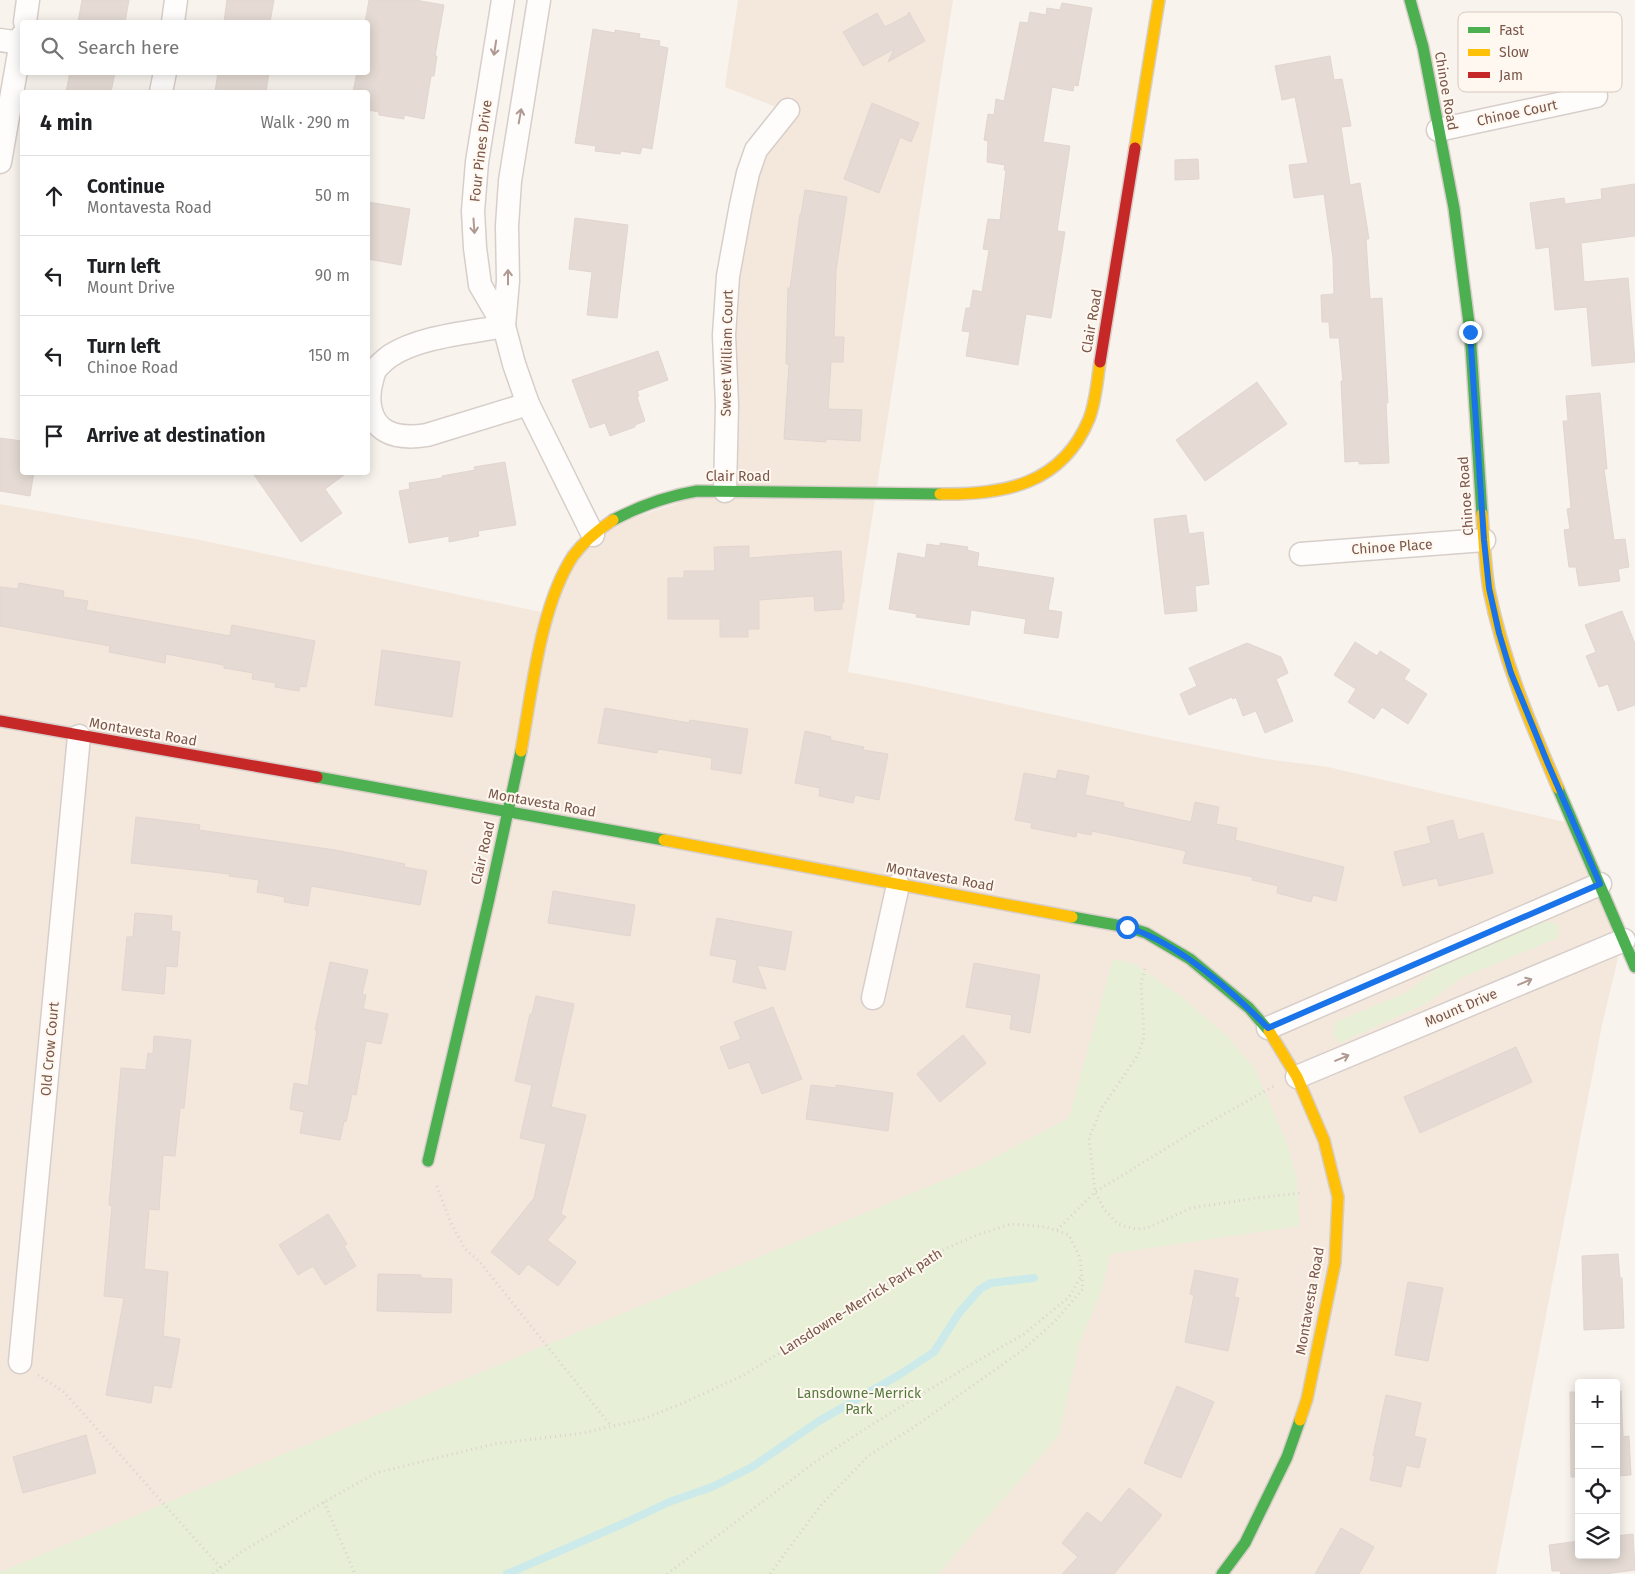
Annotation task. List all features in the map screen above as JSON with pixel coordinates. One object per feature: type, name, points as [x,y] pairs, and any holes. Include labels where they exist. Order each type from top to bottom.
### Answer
[{"type":"street","points":[[22,20],[28,0]]},
{"type":"street","points":[[172,20],[176,0]]},
{"type":"street","name":"Four Pines Drive","points":[[503,0],[477,162],[473,211],[480,285],[504,326],[514,364],[528,404],[593,535]]},
{"type":"street","name":"Four Pines Drive","points":[[504,326],[508,281],[507,226],[510,182],[539,0]]},
{"type":"street","name":"Clair Road","points":[[428,1161],[508,812],[543,635],[558,582],[575,554],[593,535],[628,512],[654,500],[676,494],[697,491],[955,493],[998,491],[1018,487],[1034,480],[1052,470],[1064,459],[1088,422],[1096,390],[1159,0]]},
{"type":"street","name":"Chinoe Road","points":[[1410,0],[1423,47],[1454,208],[1470,332],[1484,540],[1491,597],[1499,633],[1511,673],[1548,764],[1635,967]]},
{"type":"street","points":[[0,162],[17,35]]},
{"type":"street","points":[[161,90],[164,75]]},
{"type":"street","name":"Chinoe Court","points":[[1438,130],[1596,96]]},
{"type":"street","name":"Sweet William Court","points":[[725,491],[726,405],[724,335],[728,276],[748,173],[756,150],[788,110]]},
{"type":"street","points":[[370,388],[375,370],[389,357],[416,342],[504,326]]},
{"type":"street","points":[[370,407],[372,416],[381,428],[388,432],[415,436],[427,435],[528,404]]},
{"type":"street","name":"Chinoe Place","points":[[1301,554],[1484,540]]},
{"type":"street","name":"Montavesta Road","points":[[0,721],[508,812],[1127,927],[1146,933],[1190,959],[1249,1008],[1268,1028],[1297,1077],[1324,1140],[1338,1197],[1335,1263],[1307,1400],[1287,1457],[1245,1543],[1222,1574]]},
{"type":"street","name":"Old Crow Court","points":[[20,1362],[79,736]]},
{"type":"street","points":[[1268,1028],[1600,884]]},
{"type":"street","points":[[873,998],[898,885]]},
{"type":"street","name":"Mount Drive","points":[[1297,1077],[1624,940]]},
{"type":"path","points":[[1145,969],[1141,983],[1144,1037],[1138,1055],[1101,1109],[1089,1138],[1095,1192],[1104,1209],[1118,1224],[1135,1229],[1147,1228],[1192,1208],[1301,1193]]},
{"type":"path","points":[[770,1574],[821,1504],[868,1456],[914,1427],[1023,1350],[1055,1321],[1083,1289],[1080,1258],[1069,1235],[1057,1230],[1095,1192],[1196,1130],[1276,1085],[1297,1077]]},
{"type":"path","points":[[428,1161],[450,1221],[465,1250],[479,1261],[611,1426]]},
{"type":"path","name":"Lansdowne-Merrick Park path","points":[[213,1574],[240,1553],[376,1473],[494,1444],[583,1433],[643,1418],[681,1404],[744,1375],[939,1252],[977,1235],[1011,1224],[1046,1227],[1057,1230]]},
{"type":"path","points":[[667,1574],[815,1462],[874,1423],[1024,1334],[1069,1296],[1082,1274]]},
{"type":"path","points":[[20,1362],[64,1392],[221,1568]]},
{"type":"path","points":[[324,1502],[355,1574]]},
{"type":"shaded area","points":[[738,0],[953,0],[848,672],[1266,759],[1328,767],[1574,824],[1623,937],[1602,1025],[1496,1574],[0,1574],[0,504],[200,540],[546,613],[591,532],[723,488],[727,273],[776,107],[725,87]]},
{"type":"green space","points":[[1546,921],[1559,925],[1558,938],[1461,978],[1425,1004],[1340,1043],[1333,1036],[1335,1022],[1406,993],[1448,960]]},
{"type":"green space","name":"Lansdowne-Merrick Park","points":[[1113,959],[1135,964],[1180,996],[1225,1034],[1255,1069],[1288,1146],[1297,1181],[1299,1226],[1110,1254],[1101,1291],[1079,1344],[1059,1435],[938,1574],[0,1574],[0,1572],[978,1166],[1069,1118]]},
{"type":"building","points":[[82,0],[129,0],[125,20],[78,20]]},
{"type":"building","points":[[227,0],[274,0],[270,20],[224,20]]},
{"type":"building","points":[[369,0],[415,0],[444,5],[435,56],[437,56],[434,76],[431,76],[424,119],[404,115],[404,119],[379,115],[379,112],[370,110],[370,90],[353,90],[356,75],[370,75],[370,20],[365,20]]},
{"type":"building","points":[[1062,3],[1092,8],[1078,86],[1074,85],[1073,91],[1052,87],[1043,142],[1070,146],[1057,231],[1065,232],[1051,318],[1026,314],[1018,365],[966,356],[970,332],[962,331],[966,308],[970,308],[973,290],[982,292],[989,250],[983,249],[988,219],[1000,220],[1006,170],[1004,170],[1005,165],[987,162],[988,141],[984,140],[988,114],[994,115],[996,99],[1004,101],[1020,22],[1028,23],[1030,12],[1046,15],[1047,8],[1060,10]]},
{"type":"building","points":[[909,12],[925,41],[888,62],[894,49],[863,66],[843,32],[877,13],[885,27],[908,15]]},
{"type":"building","points":[[593,29],[615,33],[615,30],[640,34],[639,38],[660,41],[659,46],[668,48],[652,149],[642,147],[640,154],[621,151],[620,154],[595,151],[596,146],[575,143]]},
{"type":"building","points":[[1330,56],[1334,80],[1342,79],[1351,126],[1341,127],[1350,185],[1360,183],[1369,239],[1366,239],[1370,299],[1382,298],[1388,403],[1386,403],[1389,463],[1359,464],[1359,461],[1345,462],[1341,381],[1343,381],[1339,338],[1330,338],[1329,322],[1322,322],[1321,295],[1334,294],[1333,258],[1324,194],[1294,198],[1289,165],[1308,163],[1295,97],[1282,100],[1275,66]]},
{"type":"building","points":[[69,75],[114,75],[111,90],[66,90]]},
{"type":"building","points":[[218,75],[269,75],[266,90],[215,90]]},
{"type":"building","points":[[872,103],[919,123],[911,142],[900,137],[879,193],[844,179]]},
{"type":"building","points":[[1198,159],[1199,179],[1175,180],[1175,160]]},
{"type":"building","points":[[1635,184],[1635,236],[1581,243],[1584,282],[1628,278],[1635,362],[1592,366],[1587,307],[1555,310],[1549,247],[1536,249],[1530,203],[1564,198],[1565,204],[1602,199],[1601,189]]},
{"type":"building","points":[[805,190],[847,197],[836,271],[834,337],[844,337],[843,362],[831,362],[828,409],[862,410],[860,441],[826,439],[826,442],[784,439],[789,364],[786,364],[788,288],[790,288]]},
{"type":"building","points":[[370,202],[410,209],[401,265],[370,259]]},
{"type":"building","points":[[575,218],[628,225],[617,318],[587,315],[592,272],[569,269]]},
{"type":"building","points":[[658,351],[668,380],[637,391],[639,396],[637,397],[645,421],[635,425],[635,427],[610,436],[605,423],[590,428],[572,380]]},
{"type":"building","points":[[1257,382],[1287,424],[1205,481],[1176,440]]},
{"type":"building","points":[[1600,393],[1607,469],[1604,469],[1614,540],[1625,539],[1629,567],[1618,569],[1620,581],[1579,586],[1576,567],[1569,567],[1564,530],[1570,529],[1567,509],[1571,508],[1563,421],[1568,421],[1566,396]]},
{"type":"building","points":[[0,438],[20,441],[20,475],[34,475],[30,496],[0,491]]},
{"type":"building","points":[[505,462],[516,525],[478,531],[479,536],[449,542],[449,536],[409,543],[399,491],[410,489],[409,483],[442,478],[442,476],[475,470],[474,467]]},
{"type":"building","points":[[254,475],[344,475],[325,489],[342,513],[301,542]]},
{"type":"building","points":[[1186,515],[1189,534],[1203,532],[1209,584],[1195,586],[1197,611],[1165,614],[1154,519]]},
{"type":"building","points":[[940,543],[968,547],[967,550],[979,553],[977,566],[1054,578],[1048,610],[1062,612],[1058,638],[1024,633],[1026,619],[971,610],[969,625],[916,617],[917,614],[889,609],[898,553],[925,558],[927,544],[940,546]]},
{"type":"building","points":[[749,546],[749,558],[841,551],[844,602],[842,602],[842,609],[815,611],[814,596],[759,600],[759,629],[748,629],[748,637],[720,637],[720,619],[668,619],[668,578],[684,578],[684,571],[715,571],[714,547]]},
{"type":"building","points":[[19,583],[64,591],[63,597],[88,601],[86,610],[230,636],[232,625],[315,641],[306,687],[300,686],[299,691],[275,687],[276,683],[252,679],[253,673],[224,668],[224,665],[166,654],[165,663],[109,652],[110,646],[0,626],[0,587],[18,589]]},
{"type":"building","points":[[1622,611],[1635,644],[1635,705],[1618,711],[1608,684],[1599,687],[1586,656],[1596,652],[1585,625]]},
{"type":"building","points":[[1355,642],[1377,656],[1380,651],[1410,670],[1404,679],[1427,694],[1408,724],[1382,707],[1374,719],[1348,702],[1356,689],[1334,675]]},
{"type":"building","points":[[1247,643],[1281,657],[1288,673],[1276,679],[1293,721],[1265,733],[1256,711],[1243,716],[1236,697],[1189,715],[1180,694],[1197,686],[1189,668]]},
{"type":"building","points":[[382,650],[460,662],[452,717],[375,705]]},
{"type":"building","points":[[605,708],[689,723],[690,720],[748,729],[741,774],[711,769],[712,758],[658,749],[657,753],[598,743]]},
{"type":"building","points":[[805,731],[831,737],[830,740],[864,747],[863,750],[888,754],[879,800],[855,795],[853,803],[819,796],[820,788],[795,783]]},
{"type":"building","points":[[1058,770],[1089,776],[1085,795],[1124,803],[1123,807],[1191,822],[1195,802],[1219,807],[1216,824],[1237,828],[1235,840],[1344,867],[1336,901],[1313,895],[1311,902],[1277,893],[1278,886],[1252,880],[1253,877],[1183,863],[1186,851],[1092,831],[1091,835],[1077,832],[1076,837],[1031,828],[1032,823],[1015,820],[1024,773],[1056,779]]},
{"type":"building","points":[[136,817],[200,825],[199,830],[335,850],[405,864],[404,867],[427,871],[420,905],[311,886],[308,906],[284,902],[285,897],[257,892],[259,880],[229,876],[230,874],[131,863]]},
{"type":"building","points":[[1453,820],[1458,840],[1483,833],[1493,873],[1439,886],[1437,878],[1403,886],[1394,852],[1431,843],[1427,827]]},
{"type":"building","points":[[553,891],[635,905],[630,936],[548,923]]},
{"type":"building","points":[[135,913],[172,916],[171,931],[180,932],[177,967],[166,966],[164,994],[122,990],[127,937],[133,937]]},
{"type":"building","points":[[717,918],[792,932],[785,970],[757,965],[766,989],[733,982],[737,960],[710,955]]},
{"type":"building","points":[[330,962],[368,970],[362,994],[366,995],[363,1009],[388,1014],[381,1044],[366,1041],[356,1095],[352,1094],[340,1140],[300,1133],[304,1112],[290,1109],[294,1083],[308,1086],[317,1030],[315,1030]]},
{"type":"building","points":[[974,963],[1040,975],[1030,1033],[1010,1029],[1012,1015],[966,1007]]},
{"type":"building","points":[[536,996],[574,1004],[551,1107],[586,1115],[561,1214],[566,1217],[547,1240],[576,1262],[558,1286],[528,1264],[519,1275],[491,1252],[534,1198],[546,1144],[520,1138],[532,1085],[515,1081],[530,1014],[532,1014]]},
{"type":"building","points":[[773,1007],[802,1079],[762,1094],[749,1062],[729,1069],[720,1047],[741,1039],[734,1022]]},
{"type":"building","points":[[963,1035],[986,1063],[940,1102],[917,1074]]},
{"type":"building","points":[[154,1036],[191,1040],[184,1108],[180,1108],[175,1156],[163,1155],[159,1210],[149,1209],[144,1269],[168,1272],[163,1336],[180,1339],[171,1388],[154,1385],[151,1403],[106,1395],[124,1298],[104,1296],[112,1206],[109,1205],[121,1068],[146,1070],[148,1053],[153,1054]]},
{"type":"building","points":[[1516,1047],[1532,1082],[1420,1133],[1404,1097]]},
{"type":"building","points":[[811,1085],[836,1088],[836,1085],[893,1093],[888,1131],[806,1119]]},
{"type":"building","points":[[328,1214],[347,1244],[344,1246],[356,1266],[325,1285],[313,1266],[298,1275],[279,1245]]},
{"type":"building","points":[[1618,1254],[1620,1278],[1622,1278],[1624,1328],[1584,1330],[1582,1256]]},
{"type":"building","points":[[1195,1270],[1238,1279],[1234,1297],[1239,1298],[1228,1351],[1185,1342],[1194,1295],[1190,1294]]},
{"type":"building","points":[[378,1274],[421,1275],[421,1278],[452,1279],[451,1313],[377,1311]]},
{"type":"building","points":[[1408,1282],[1443,1288],[1428,1361],[1395,1355]]},
{"type":"building","points":[[1177,1386],[1214,1402],[1181,1478],[1144,1463]]},
{"type":"building","points":[[1620,1391],[1623,1437],[1629,1436],[1631,1475],[1620,1476]]},
{"type":"building","points":[[1570,1392],[1575,1392],[1575,1477],[1571,1477]]},
{"type":"building","points":[[1386,1395],[1421,1403],[1414,1436],[1426,1439],[1419,1468],[1406,1465],[1401,1487],[1370,1480]]},
{"type":"building","points":[[86,1435],[96,1473],[23,1493],[13,1457]]},
{"type":"building","points":[[1129,1488],[1162,1515],[1114,1574],[1062,1574],[1078,1557],[1062,1543],[1087,1512],[1101,1523]]},
{"type":"building","points":[[1341,1528],[1374,1547],[1359,1574],[1315,1574]]},
{"type":"building","points":[[1633,1534],[1635,1570],[1605,1574],[1561,1574],[1560,1571],[1552,1571],[1549,1545],[1575,1542],[1575,1559],[1620,1559],[1620,1536]]},
{"type":"waterway","points":[[507,1574],[669,1502],[712,1487],[752,1467],[819,1421],[899,1375],[934,1352],[959,1313],[980,1289],[991,1283],[1034,1278]]},
{"type":"traffic: fast","points":[[1410,0],[1423,47],[1454,208],[1470,331],[1482,514]]},
{"type":"traffic: fast","points":[[613,520],[654,502],[697,491],[940,494]]},
{"type":"traffic: fast","points":[[428,1161],[489,899],[521,751]]},
{"type":"traffic: fast","points":[[317,777],[664,840]]},
{"type":"traffic: fast","points":[[1558,788],[1635,967]]},
{"type":"traffic: fast","points":[[1072,917],[1127,927],[1146,933],[1190,959],[1249,1008],[1269,1031]]},
{"type":"traffic: fast","points":[[1222,1574],[1245,1543],[1287,1457],[1300,1420]]},
{"type":"traffic: slow","points":[[1135,148],[1159,0]]},
{"type":"traffic: slow","points":[[940,494],[986,492],[1008,488],[1028,482],[1047,472],[1063,459],[1077,441],[1089,419],[1095,398],[1100,362]]},
{"type":"traffic: slow","points":[[1482,514],[1489,590],[1495,616],[1510,666],[1558,788]]},
{"type":"traffic: slow","points":[[521,751],[539,650],[552,599],[573,556],[582,545],[613,520]]},
{"type":"traffic: slow","points":[[664,840],[1072,917]]},
{"type":"traffic: slow","points":[[1269,1031],[1297,1077],[1324,1140],[1338,1197],[1335,1263],[1307,1399],[1300,1420]]},
{"type":"traffic: jam","points":[[1100,362],[1135,148]]},
{"type":"traffic: jam","points":[[0,721],[317,777]]},
{"type":"route","points":[[1127,927],[1146,933],[1190,959],[1249,1008],[1268,1028],[1600,884],[1511,673],[1499,633],[1489,588],[1484,540],[1470,332]]}]
